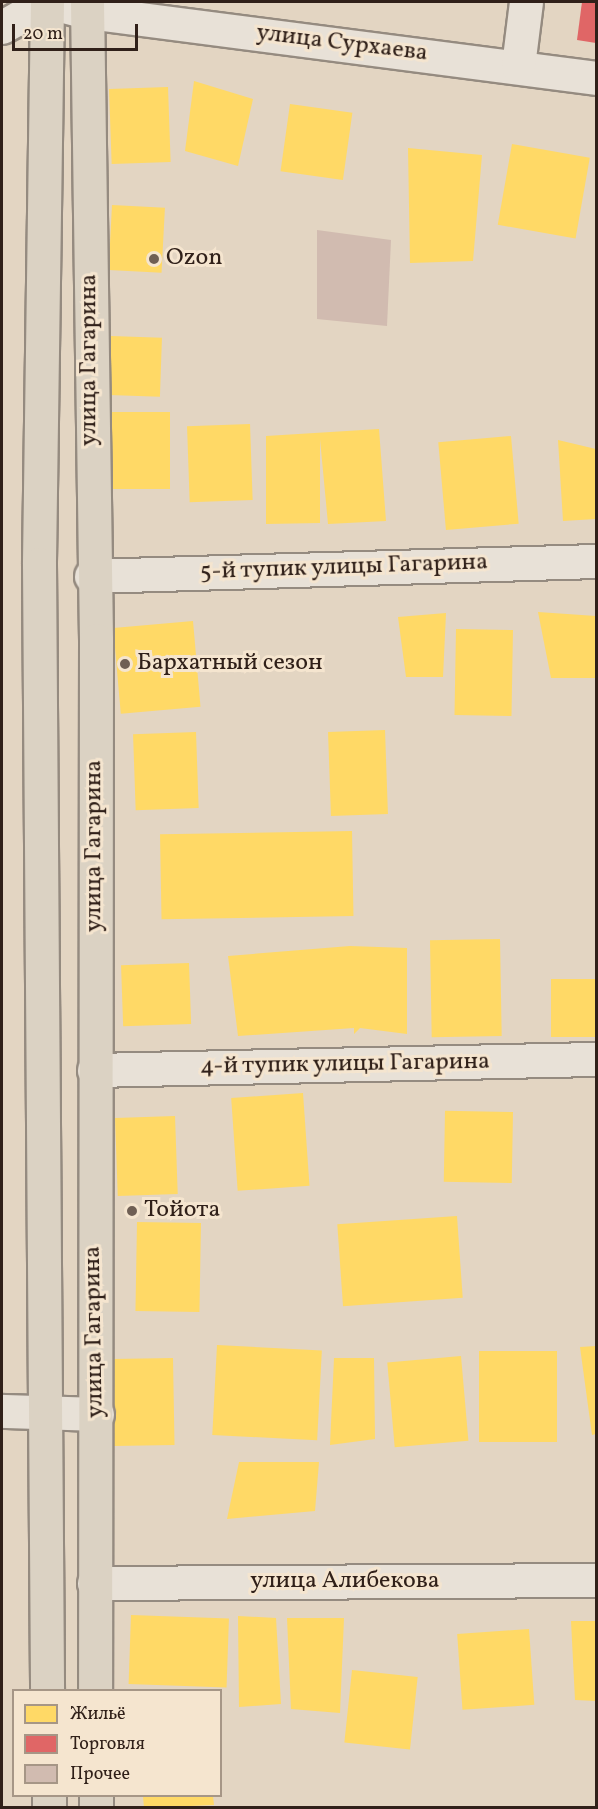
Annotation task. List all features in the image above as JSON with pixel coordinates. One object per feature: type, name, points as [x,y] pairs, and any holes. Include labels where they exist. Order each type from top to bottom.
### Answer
[{"type":"main road","name":"улица Гагарина","points":[[47,2],[39,564],[47,1071],[45,1413],[47,1689]]},
{"type":"main road","name":"улица Гагарина","points":[[87,7],[97,1414],[95,1689]]},
{"type":"street","name":"улица Сурхаева","points":[[47,2],[597,78]]},
{"type":"street","points":[[2,27],[47,2]]},
{"type":"street","points":[[518,66],[526,2]]},
{"type":"street","name":"5-й тупик улицы Гагарина","points":[[91,576],[597,561]]},
{"type":"street","name":"4-й тупик улицы Гагарина","points":[[94,1070],[597,1059]]},
{"type":"street","points":[[2,1412],[97,1414]]},
{"type":"street","name":"улица Алибекова","points":[[94,1583],[597,1580]]},
{"type":"building: Жильё","points":[[194,81],[253,99],[238,166],[185,151]]},
{"type":"building: Жильё","points":[[168,87],[171,162],[112,164],[109,89]]},
{"type":"building: Жильё","points":[[290,104],[352,113],[343,180],[281,171]]},
{"type":"building: Жильё","points":[[512,144],[590,158],[576,238],[498,225]]},
{"type":"building: Жильё","points":[[408,148],[482,155],[473,261],[410,263]]},
{"type":"building: Жильё","points":[[112,205],[165,208],[162,273],[109,270]]},
{"type":"building: Жильё","points":[[111,336],[162,338],[160,397],[109,395]]},
{"type":"building: Жильё","points":[[98,412],[170,412],[170,489],[98,489]]},
{"type":"building: Жильё","points":[[250,424],[253,500],[190,502],[187,426]]},
{"type":"building: Жильё","points":[[379,429],[386,521],[328,524],[320,439],[320,523],[266,524],[266,436]]},
{"type":"building: Жильё","points":[[511,436],[519,524],[446,530],[438,442]]},
{"type":"building: Жильё","points":[[558,440],[596,449],[596,519],[563,521]]},
{"type":"building: Жильё","points":[[538,612],[596,616],[596,678],[551,678]]},
{"type":"building: Жильё","points":[[446,613],[443,677],[406,677],[398,617]]},
{"type":"building: Жильё","points":[[193,621],[200,707],[121,714],[113,628]]},
{"type":"building: Жильё","points":[[456,629],[513,630],[511,716],[454,715]]},
{"type":"building: Жильё","points":[[385,730],[388,814],[331,816],[328,732]]},
{"type":"building: Жильё","points":[[196,732],[199,808],[136,810],[133,734]]},
{"type":"building: Жильё","points":[[352,831],[353,916],[162,919],[160,834]]},
{"type":"building: Жильё","points":[[500,939],[502,1036],[432,1037],[430,940]]},
{"type":"building: Жильё","points":[[350,946],[407,948],[407,1034],[360,1028],[354,1034],[354,1028],[238,1036],[228,956]]},
{"type":"building: Жильё","points":[[189,963],[191,1024],[123,1026],[121,965]]},
{"type":"building: Жильё","points":[[551,979],[596,979],[596,1037],[551,1037]]},
{"type":"building: Жильё","points":[[303,1093],[309,1186],[238,1191],[231,1098]]},
{"type":"building: Жильё","points":[[445,1111],[513,1112],[512,1183],[444,1182]]},
{"type":"building: Жильё","points":[[175,1116],[178,1194],[118,1196],[115,1118]]},
{"type":"building: Жильё","points":[[457,1216],[463,1298],[343,1306],[337,1224]]},
{"type":"building: Жильё","points":[[137,1222],[201,1223],[199,1312],[135,1311]]},
{"type":"building: Жильё","points":[[217,1345],[322,1350],[317,1440],[212,1435]]},
{"type":"building: Жильё","points":[[596,1346],[596,1434],[592,1435],[580,1347]]},
{"type":"building: Жильё","points":[[479,1351],[557,1351],[557,1442],[479,1442]]},
{"type":"building: Жильё","points":[[461,1356],[468,1441],[395,1447],[387,1362]]},
{"type":"building: Жильё","points":[[173,1358],[175,1445],[114,1446],[112,1359]]},
{"type":"building: Жильё","points":[[334,1358],[374,1358],[375,1439],[330,1445]]},
{"type":"building: Жильё","points":[[239,1462],[319,1462],[315,1511],[227,1519]]},
{"type":"building: Жильё","points":[[131,1615],[229,1618],[227,1687],[129,1684]]},
{"type":"building: Жильё","points":[[238,1616],[276,1618],[281,1704],[239,1707]]},
{"type":"building: Жильё","points":[[287,1618],[344,1618],[340,1713],[291,1709]]},
{"type":"building: Жильё","points":[[571,1621],[596,1621],[596,1701],[575,1700]]},
{"type":"building: Жильё","points":[[529,1629],[534,1705],[462,1710],[457,1634]]},
{"type":"building: Жильё","points":[[352,1670],[418,1677],[410,1749],[344,1743]]},
{"type":"building: Жильё","points":[[143,1797],[213,1797],[214,1805],[144,1808]]},
{"type":"building: Торговля","points":[[582,2],[596,2],[596,43],[577,40]]},
{"type":"building: Прочее","points":[[317,230],[391,240],[387,326],[317,319]]},
{"type":"place","name":"Ozon","points":[[154,259]]},
{"type":"place","name":"Бархатный сезон","points":[[125,664]]},
{"type":"place","name":"Тойота","points":[[132,1211]]}]
